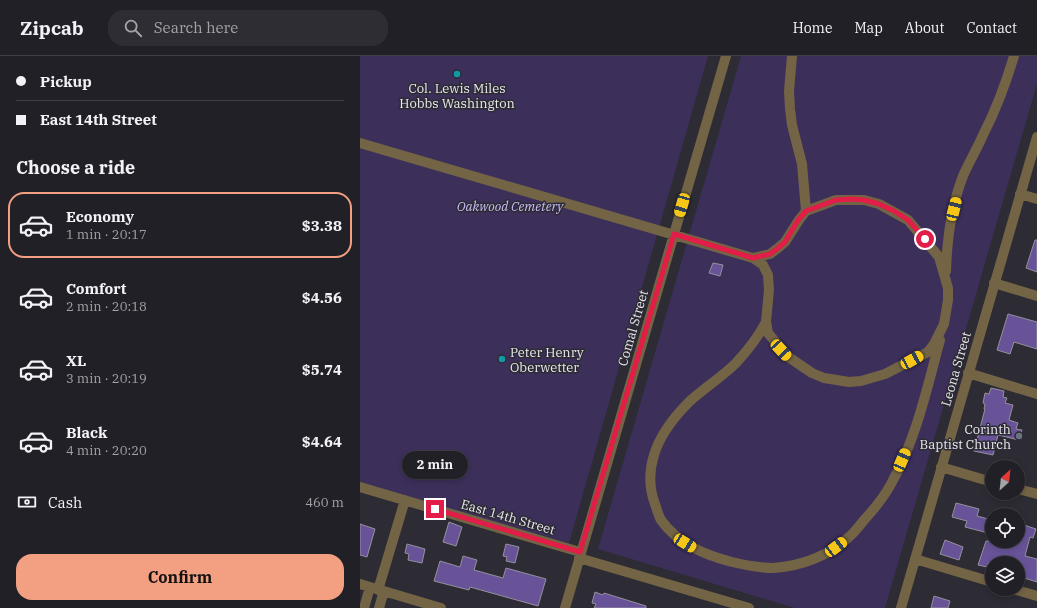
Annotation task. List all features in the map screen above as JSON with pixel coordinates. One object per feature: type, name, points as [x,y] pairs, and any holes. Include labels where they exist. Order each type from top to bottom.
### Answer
[{"type":"street","name":"Comal Street","points":[[565,608],[726,56]]},
{"type":"street","points":[[792,56],[789,91],[790,109],[792,125],[802,164],[806,211]]},
{"type":"street","points":[[946,279],[949,229],[958,192],[969,164],[1004,90],[1014,56]]},
{"type":"street","name":"Leona Street","points":[[901,608],[1037,137]]},
{"type":"street","points":[[360,143],[753,258],[763,265],[768,275],[769,290],[766,322],[768,333],[787,356],[799,366],[824,378],[849,382],[861,381],[885,374],[928,352],[934,344],[944,324]]},
{"type":"street","points":[[1020,194],[1037,199]]},
{"type":"street","points":[[753,258],[770,254],[785,242],[798,220],[806,211],[836,200],[864,200],[879,204],[908,220],[939,257],[948,288],[948,300],[944,324],[923,400],[908,444],[891,484],[878,504],[850,536],[822,556],[804,563],[772,568],[738,564],[718,559],[700,552],[685,543],[670,531],[660,519],[650,487],[650,470],[654,454],[672,421],[689,402],[736,364],[757,337],[766,322]]},
{"type":"street","points":[[994,283],[1037,296]]},
{"type":"street","points":[[968,373],[1037,394]]},
{"type":"street","points":[[941,467],[985,480]]},
{"type":"street","name":"East 14th Street","points":[[360,487],[580,555],[736,606],[749,608]]},
{"type":"street","points":[[1025,491],[1037,494]]},
{"type":"street","points":[[364,608],[373,588],[405,500]]},
{"type":"street","points":[[915,559],[985,580]]},
{"type":"street","points":[[373,588],[379,608]]},
{"type":"street","points":[[373,588],[441,608]]},
{"type":"street","points":[[1025,592],[1037,596]]},
{"type":"green space","name":"Oakwood Cemetery","points":[[360,56],[708,56],[569,543],[360,484]]},
{"type":"green space","points":[[741,56],[1037,56],[1037,84],[885,608],[795,608],[598,549]]},
{"type":"building","points":[[1035,240],[1037,240],[1037,272],[1026,268]]},
{"type":"building","points":[[713,263],[723,265],[720,276],[709,273]]},
{"type":"building","points":[[1008,314],[1037,322],[1037,349],[1014,342],[1010,354],[997,350]]},
{"type":"building","name":"Corinth Baptist Church","points":[[991,388],[1004,391],[1003,397],[1007,398],[1005,403],[1013,405],[1009,420],[1018,423],[1016,429],[1022,430],[1019,440],[998,435],[993,455],[974,451],[985,409],[985,404],[983,403],[985,393],[989,394]]},
{"type":"building","points":[[956,503],[979,509],[977,516],[985,518],[985,532],[965,527],[967,521],[952,517]]},
{"type":"building","points":[[449,522],[462,527],[456,546],[443,542]]},
{"type":"building","points":[[360,524],[375,529],[367,557],[360,555]]},
{"type":"building","points":[[1025,525],[1036,529],[1033,538],[1030,537],[1025,556],[985,556],[985,567],[978,565],[985,544],[985,548],[1025,548]]},
{"type":"building","points":[[945,540],[963,547],[959,560],[940,554]]},
{"type":"building","points":[[407,544],[425,549],[422,563],[408,560],[409,554],[405,553]]},
{"type":"building","points":[[506,544],[519,547],[515,563],[506,561],[507,557],[503,556]]},
{"type":"building","points":[[463,556],[477,560],[474,570],[503,578],[506,568],[546,579],[538,606],[470,587],[469,590],[434,581],[440,561],[460,567]]},
{"type":"building","points":[[1025,556],[1037,559],[1037,582],[1025,578]]},
{"type":"building","points":[[595,592],[603,595],[604,593],[646,606],[646,608],[594,608],[596,604],[592,603]]},
{"type":"building","points":[[934,596],[950,601],[948,608],[931,608]]},
{"type":"place","name":"Col. Lewis Miles Hobbs Washington","points":[[457,74]]},
{"type":"place","name":"Peter Henry Oberwetter","points":[[502,359]]},
{"type":"place","name":"Corinth Baptist Church","points":[[1019,436]]},
{"type":"route","points":[[435,509],[580,552],[674,234],[753,258],[770,254],[785,242],[798,220],[806,211],[828,202],[852,199],[864,200],[879,204],[894,211],[908,220],[925,239]]}]
